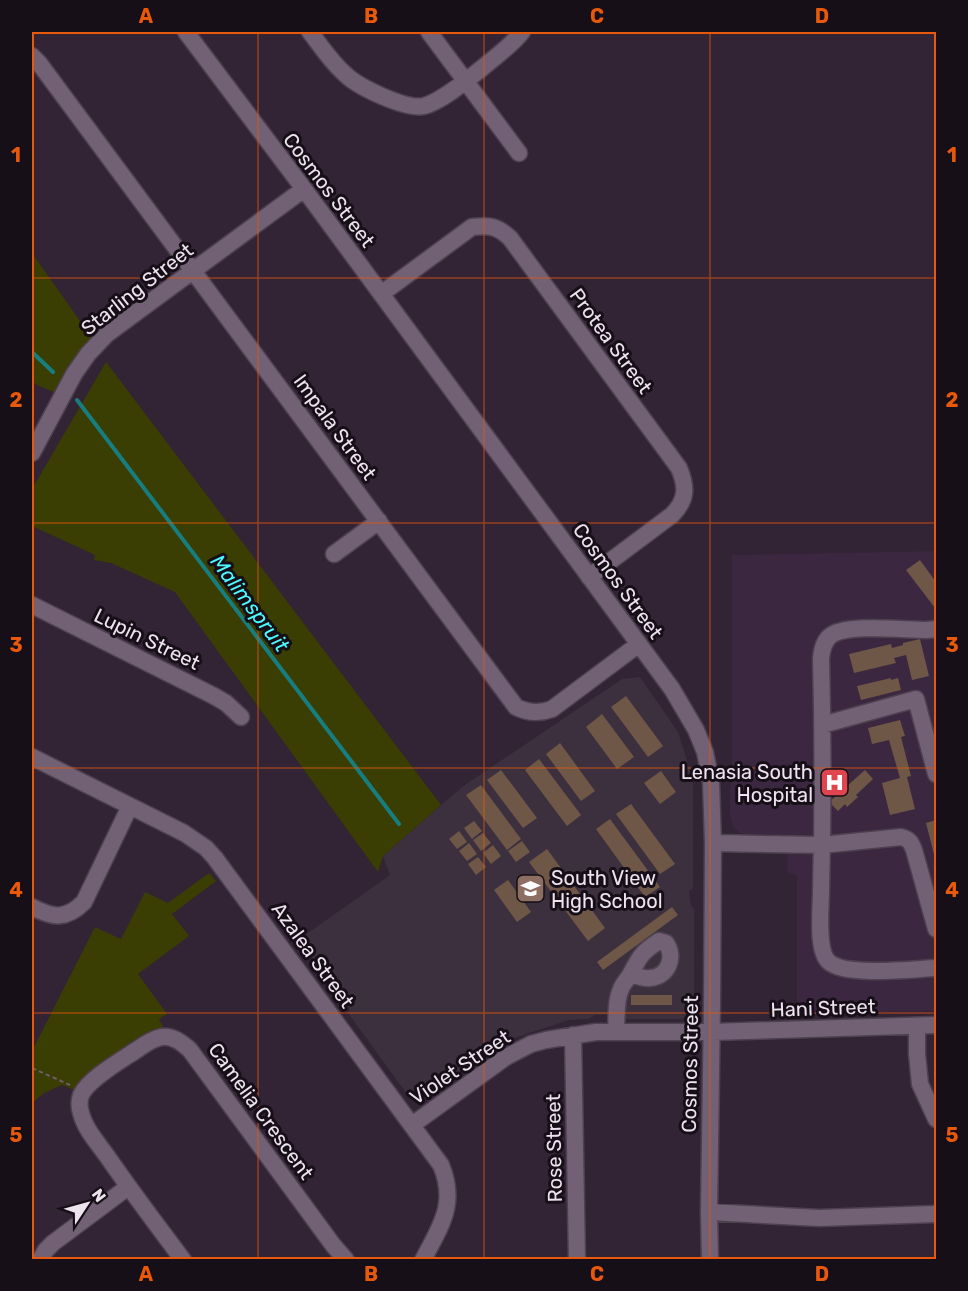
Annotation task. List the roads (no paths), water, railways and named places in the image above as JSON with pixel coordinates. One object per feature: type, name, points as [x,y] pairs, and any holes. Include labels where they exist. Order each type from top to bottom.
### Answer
[{"type":"street","name":"Cosmos Street","points":[[186,32],[672,689],[686,710],[699,737],[711,782],[713,843],[710,1260]]},
{"type":"street","points":[[310,32],[334,64],[353,81],[400,103],[413,106],[424,106],[466,82],[522,32]]},
{"type":"street","points":[[429,32],[519,153]]},
{"type":"street","name":"Impala Street","points":[[32,56],[516,707],[526,712],[536,713],[552,709],[639,644]]},
{"type":"street","name":"Starling Street","points":[[32,453],[74,374],[88,354],[114,329],[304,189]]},
{"type":"street","name":"Protea Street","points":[[381,294],[472,227],[485,225],[494,227],[510,238],[679,468],[682,476],[684,494],[672,515],[589,577]]},
{"type":"street","points":[[334,554],[379,521]]},
{"type":"street","name":"Lupin Street","points":[[32,605],[214,696],[226,703],[241,717]]},
{"type":"street","points":[[936,629],[861,628],[834,634],[828,638],[822,650],[820,929],[822,950],[826,960],[844,969],[936,968]]},
{"type":"street","points":[[822,726],[916,699],[936,774]]},
{"type":"street","name":"Azalea Street","points":[[32,757],[184,833],[206,848],[215,858],[441,1165],[448,1189],[448,1202],[445,1216],[423,1260]]},
{"type":"street","points":[[32,907],[45,914],[63,916],[78,909],[84,902],[130,806]]},
{"type":"street","points":[[713,843],[822,845],[901,837],[907,839],[914,850],[936,929]]},
{"type":"street","points":[[616,1032],[617,1007],[621,988],[631,974]]},
{"type":"street","name":"Hani Street","points":[[711,1032],[936,1025]]},
{"type":"street","points":[[916,1026],[916,1054],[920,1084],[936,1119]]},
{"type":"street","name":"Violet Street","points":[[412,1125],[506,1057],[546,1040],[596,1032],[711,1032]]},
{"type":"street","name":"Rose Street","points":[[573,1035],[577,1260]]},
{"type":"street","name":"Camelia Crescent","points":[[128,1187],[87,1128],[79,1104],[86,1086],[97,1078],[155,1038],[163,1036],[173,1038],[181,1042],[196,1058],[346,1260]]},
{"type":"street","points":[[40,1260],[53,1243],[128,1187],[183,1260]]},
{"type":"street","points":[[709,1212],[819,1218],[936,1214]]},
{"type":"waterway","points":[[32,352],[53,372]]},
{"type":"waterway","name":"Malimspruit","points":[[77,400],[399,824]]},
{"type":"place","name":"Lenasia South Hospital","points":[[834,783]]},
{"type":"place","name":"South View High School","points":[[530,889]]}]
